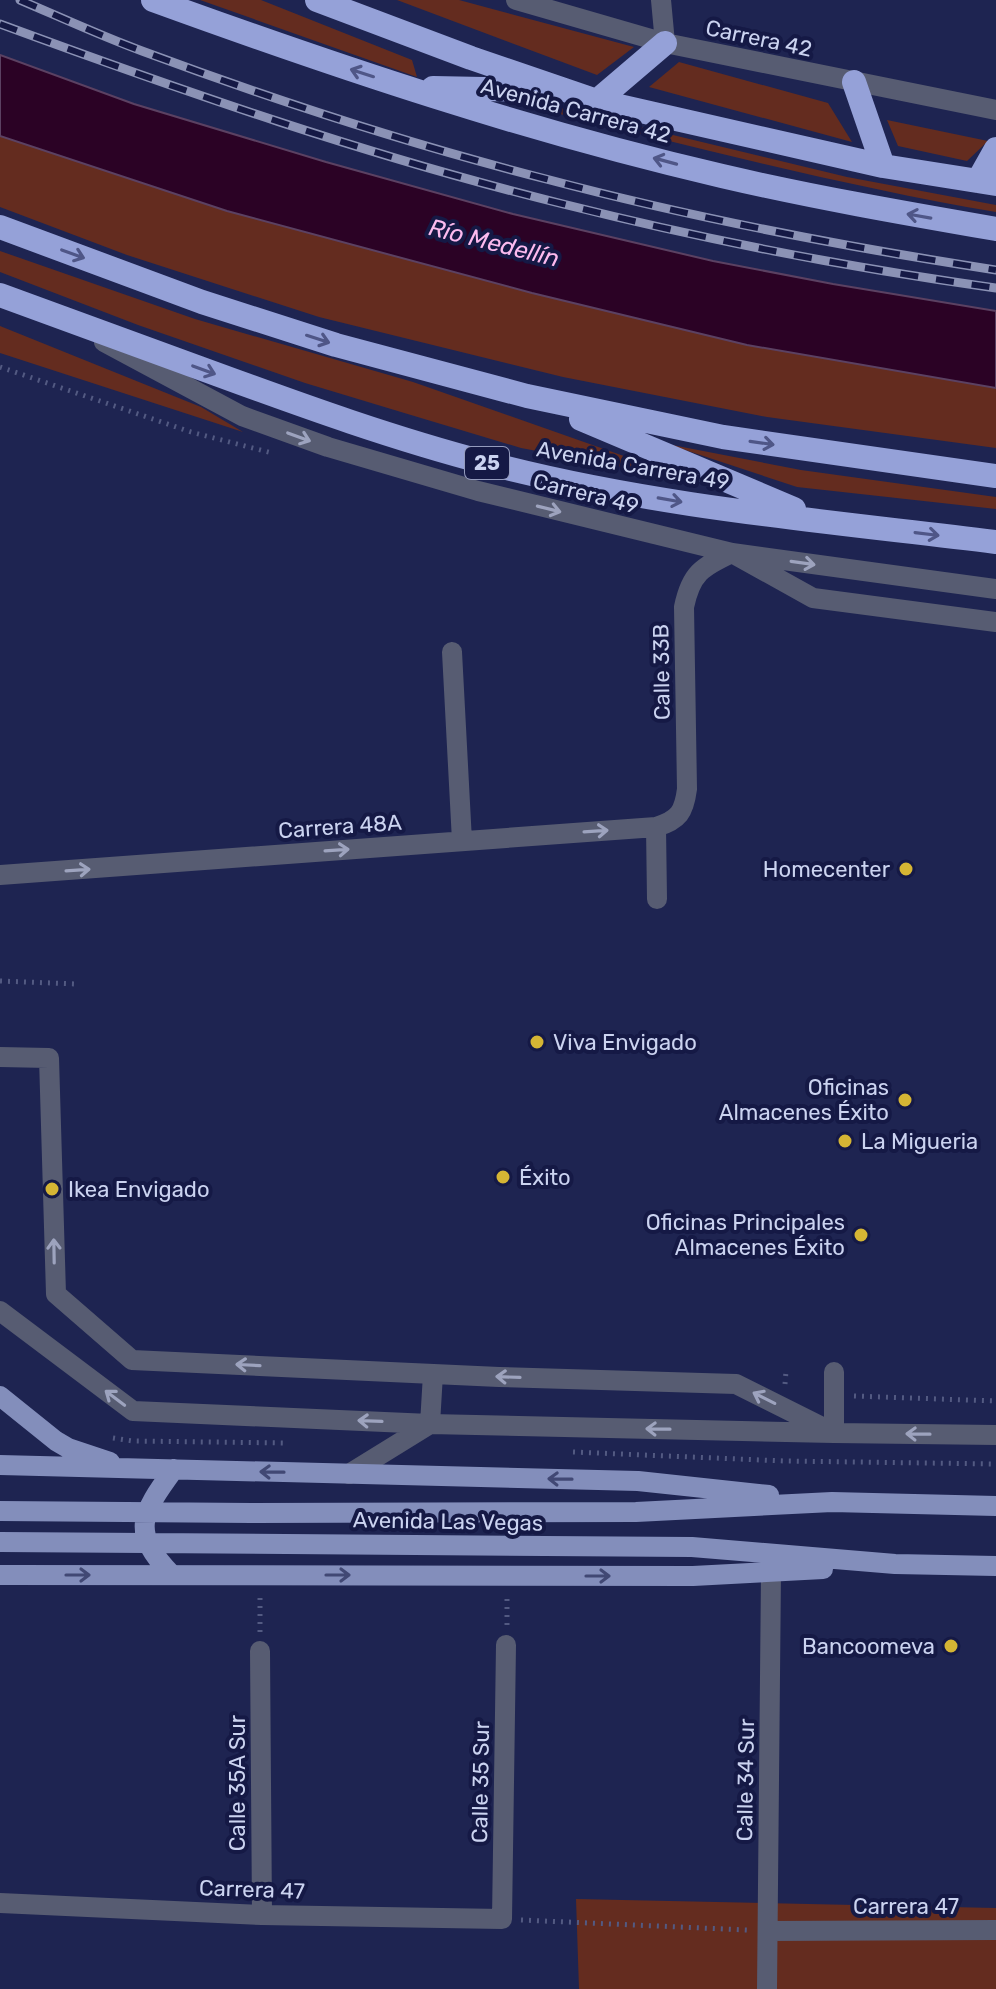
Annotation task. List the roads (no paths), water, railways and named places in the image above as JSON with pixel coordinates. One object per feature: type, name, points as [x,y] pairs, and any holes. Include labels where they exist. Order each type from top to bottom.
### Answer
[{"type":"highway","name":"Avenida Carrera 42","points":[[153,0],[295,51],[535,127],[722,176],[885,210],[996,229]]},
{"type":"highway","name":"Avenida Carrera 42","points":[[317,0],[597,101],[883,166],[987,183]]},
{"type":"highway","points":[[597,101],[665,43]]},
{"type":"highway","points":[[854,82],[883,166]]},
{"type":"highway","points":[[404,87],[562,90]]},
{"type":"highway","points":[[987,183],[996,149]]},
{"type":"highway","name":"Avenida Carrera 49","points":[[0,227],[202,302],[291,331],[527,396],[723,437],[996,476]]},
{"type":"highway","name":"Avenida Carrera 49","points":[[0,295],[314,410],[408,441],[489,463],[590,487],[694,504],[996,542]]},
{"type":"highway","points":[[527,396],[823,521]]},
{"type":"main road","points":[[0,1396],[42,1432],[68,1448],[133,1469]]},
{"type":"main road","name":"Avenida Las Vegas","points":[[0,1465],[638,1481],[832,1502]]},
{"type":"main road","points":[[172,1575],[148,1546],[144,1530],[152,1502],[174,1469]]},
{"type":"main road","name":"Avenida Las Vegas","points":[[0,1511],[636,1512],[832,1502],[996,1506]]},
{"type":"main road","name":"Avenida Las Vegas","points":[[0,1542],[692,1547],[895,1564],[996,1566]]},
{"type":"main road","name":"Avenida Las Vegas","points":[[0,1575],[693,1576],[895,1564]]},
{"type":"street","name":"Carrera 42","points":[[516,0],[665,43],[996,110]]},
{"type":"street","points":[[661,0],[665,43]]},
{"type":"street","name":"Carrera 49","points":[[54,316],[242,416],[328,447],[478,491],[732,553],[996,589]]},
{"type":"street","points":[[732,553],[813,598],[996,622]]},
{"type":"street","name":"Calle 33B","points":[[680,813],[687,789],[684,607],[687,589],[709,563],[732,553]]},
{"type":"street","points":[[452,652],[462,841]]},
{"type":"street","name":"Carrera 48A","points":[[0,875],[656,827],[669,823],[680,813]]},
{"type":"street","points":[[656,827],[657,899]]},
{"type":"street","points":[[0,1057],[49,1058],[56,1294],[132,1360],[736,1384],[834,1433]]},
{"type":"street","points":[[0,1311],[133,1411],[430,1424],[996,1435]]},
{"type":"street","points":[[834,1372],[834,1433]]},
{"type":"street","points":[[430,1424],[433,1374]]},
{"type":"street","points":[[349,1474],[430,1424]]},
{"type":"street","name":"Calle 34 Sur","points":[[767,1989],[771,1572]]},
{"type":"street","name":"Calle 35 Sur","points":[[502,1919],[506,1645]]},
{"type":"street","name":"Calle 35A Sur","points":[[260,1651],[262,1915]]},
{"type":"street","name":"Carrera 47","points":[[0,1903],[262,1915],[502,1919]]},
{"type":"street","name":"Carrera 47","points":[[768,1931],[996,1930]]},
{"type":"water","name":"Río Medellín","points":[[0,55],[134,104],[513,214],[713,261],[996,311],[996,388],[747,345],[532,293],[227,211],[0,136]]},
{"type":"railway","points":[[20,0],[127,45],[242,87],[495,165],[713,219],[996,270]]},
{"type":"railway","points":[[0,24],[279,122],[492,186],[725,241],[887,272],[996,288]]},
{"type":"place","name":"Homecenter","points":[[906,869]]},
{"type":"place","name":"Viva Envigado","points":[[537,1042]]},
{"type":"place","name":"Oficinas Almacenes Éxito","points":[[905,1100]]},
{"type":"place","name":"La Migueria","points":[[845,1141]]},
{"type":"place","name":"Éxito","points":[[503,1177]]},
{"type":"place","name":"Ikea Envigado","points":[[52,1189]]},
{"type":"place","name":"Oficinas Principales Almacenes Éxito","points":[[861,1235]]},
{"type":"place","name":"Bancoomeva","points":[[951,1646]]}]
